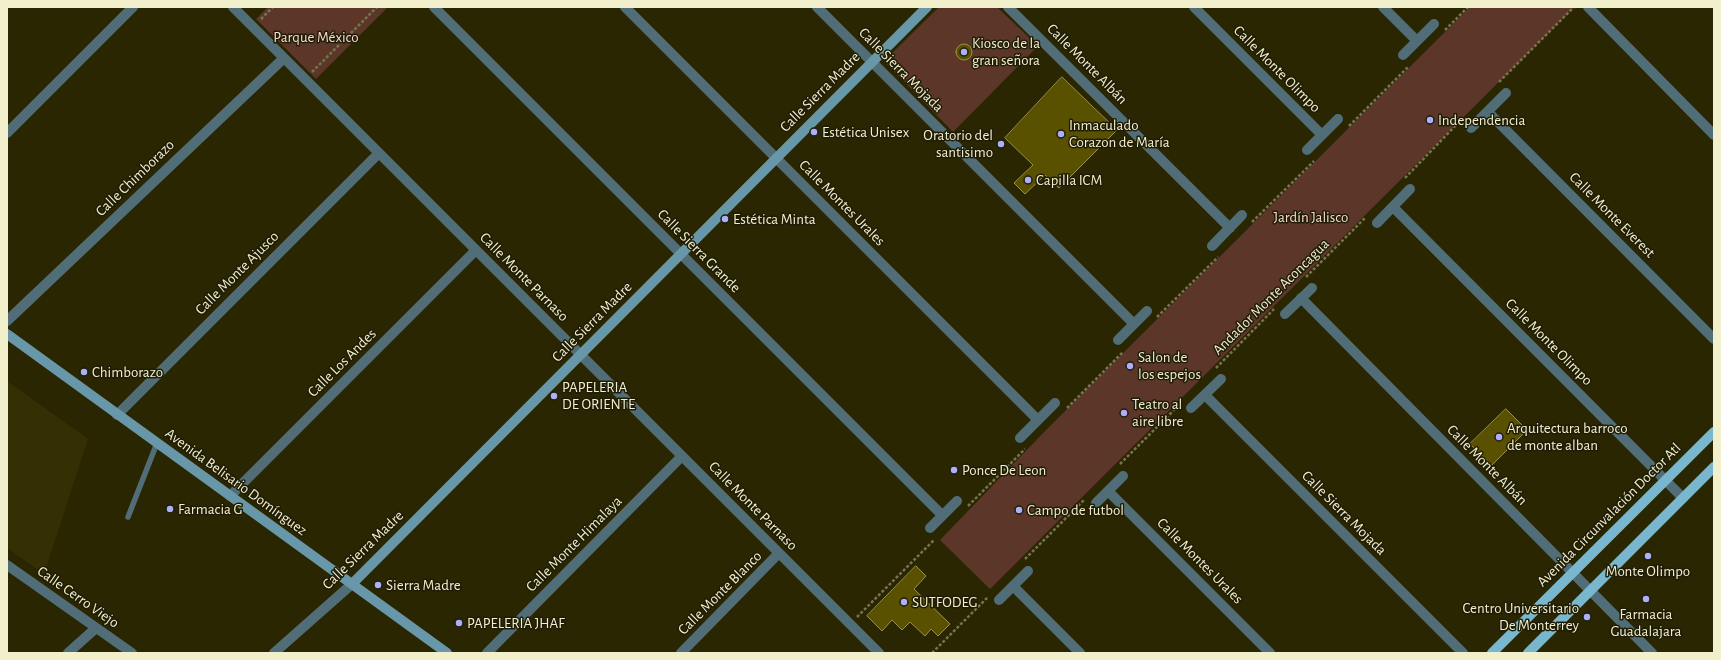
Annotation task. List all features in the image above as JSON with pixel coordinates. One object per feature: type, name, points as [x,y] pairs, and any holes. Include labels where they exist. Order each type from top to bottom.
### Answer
[{"type":"main road","name":"Avenida Circunvalación Doctor Atl","points":[[1492,653],[1714,432]]},
{"type":"main road","points":[[1528,653],[1714,467]]},
{"type":"street","points":[[7,133],[133,7]]},
{"type":"street","name":"Calle Monte Parnaso","points":[[233,7],[876,652]]},
{"type":"street","name":"Calle Sierra Grande","points":[[434,7],[942,515]]},
{"type":"street","name":"Calle Montes Urales","points":[[625,7],[1038,420]]},
{"type":"street","name":"Calle Sierra Mojada","points":[[817,7],[1134,324]]},
{"type":"street","name":"Calle Sierra Madre","points":[[274,653],[352,584],[927,7]]},
{"type":"street","name":"Calle Monte Albán","points":[[1008,7],[1230,228]]},
{"type":"street","name":"Calle Monte Olimpo","points":[[1194,7],[1322,136]]},
{"type":"street","points":[[1383,7],[1417,41]]},
{"type":"street","points":[[1588,7],[1714,135]]},
{"type":"street","points":[[1403,55],[1434,24]]},
{"type":"street","name":"Calle Chimborazo","points":[[7,321],[284,58]]},
{"type":"street","points":[[1471,128],[1506,94]]},
{"type":"street","name":"Calle Monte Everest","points":[[1488,112],[1714,339]]},
{"type":"street","points":[[1307,150],[1338,119]]},
{"type":"street","name":"Calle Monte Ajusco","points":[[117,415],[379,153]]},
{"type":"street","points":[[1377,223],[1410,190]]},
{"type":"street","name":"Calle Monte Olimpo","points":[[1393,207],[1683,498]]},
{"type":"street","points":[[1212,246],[1242,215]]},
{"type":"street","name":"Calle Los Andes","points":[[230,496],[476,250]]},
{"type":"street","points":[[1285,314],[1312,288]]},
{"type":"street","name":"Calle Monte Albán","points":[[1301,298],[1652,653]]},
{"type":"street","points":[[1118,340],[1147,310]]},
{"type":"street","name":"Avenida Belisario Domínguez","points":[[7,334],[447,653]]},
{"type":"street","points":[[1191,408],[1221,379]]},
{"type":"street","name":"Calle Sierra Mojada","points":[[1205,395],[1463,653]]},
{"type":"street","points":[[1020,438],[1054,403]]},
{"type":"street","name":"Calle Monte Himalaya","points":[[487,653],[682,456]]},
{"type":"street","points":[[1096,503],[1123,476]]},
{"type":"street","name":"Calle Montes Urales","points":[[1108,491],[1270,653]]},
{"type":"street","points":[[930,528],[957,501]]},
{"type":"street","name":"Calle Monte Blanco","points":[[681,653],[779,554]]},
{"type":"street","name":"Calle Cerro Viejo","points":[[7,565],[132,653]]},
{"type":"street","points":[[999,600],[1028,571]]},
{"type":"street","points":[[1013,586],[1080,653]]},
{"type":"street","points":[[68,653],[96,628]]},
{"type":"lane","points":[[128,517],[157,443]]},
{"type":"path","points":[[253,27],[273,7]]},
{"type":"path","points":[[305,79],[377,7]]},
{"type":"path","points":[[1495,86],[1574,7]]},
{"type":"path","points":[[1400,183],[1462,120]]},
{"type":"path","name":"Andador Monte Aconcagua","points":[[1304,279],[1371,211]]},
{"type":"path","name":"Andador Monte Aconcagua","points":[[1214,370],[1276,307]]},
{"type":"path","points":[[1118,466],[1185,398]]},
{"type":"path","points":[[1022,562],[1090,494]]},
{"type":"path","points":[[932,653],[988,596]]},
{"type":"shaded area","points":[[7,381],[88,439],[44,574],[7,548]]},
{"type":"green space","name":"Parque México","points":[[268,7],[388,7],[316,79],[256,19]]},
{"type":"green space","points":[[939,7],[997,7],[1038,46],[953,132],[884,61]]},
{"type":"green space","name":"Jardín Jalisco","points":[[1470,7],[1574,7],[990,589],[940,540],[1048,428]]},
{"type":"building","name":"Kiosco de la gran señora","points":[[964,44],[970,46],[972,52],[970,58],[964,60],[958,58],[956,52],[958,46]]},
{"type":"building","name":"Inmaculado Corazon de María","points":[[1062,77],[1117,130],[1059,188],[1045,175],[1025,194],[1014,183],[1033,165],[1005,138]]},
{"type":"building","name":"Arquitectura barroco de monte alban","points":[[1506,409],[1527,430],[1492,465],[1470,444]]},
{"type":"building","name":"SUTFODEG","points":[[916,566],[926,576],[914,589],[950,624],[938,636],[931,629],[925,636],[910,622],[902,630],[892,620],[882,631],[867,616]]},
{"type":"place","name":"Kiosco de la gran señora","points":[[964,52]]},
{"type":"place","name":"Independencia","points":[[1430,120]]},
{"type":"place","name":"Estética Unisex","points":[[814,132]]},
{"type":"place","name":"Inmaculado Corazon de María","points":[[1061,134]]},
{"type":"place","name":"Oratorio del santisimo","points":[[1001,144]]},
{"type":"place","name":"Capilla ICM","points":[[1028,180]]},
{"type":"place","name":"Estética Minta","points":[[725,219]]},
{"type":"place","name":"Salon de los espejos","points":[[1130,366]]},
{"type":"place","name":"Chimborazo","points":[[84,372]]},
{"type":"place","name":"PAPELERIA DE ORIENTE","points":[[554,396]]},
{"type":"place","name":"Teatro al aire libre","points":[[1124,413]]},
{"type":"place","name":"Arquitectura barroco de monte alban","points":[[1499,437]]},
{"type":"place","name":"Ponce De Leon","points":[[954,470]]},
{"type":"place","name":"Farmacia G","points":[[170,509]]},
{"type":"place","name":"Campo de futbol","points":[[1019,510]]},
{"type":"place","name":"Monte Olimpo","points":[[1648,556]]},
{"type":"place","name":"Sierra Madre","points":[[378,585]]},
{"type":"place","name":"Farmacia Guadalajara","points":[[1646,599]]},
{"type":"place","name":"SUTFODEG","points":[[904,602]]},
{"type":"place","name":"Centro Universitario De Monterrey","points":[[1587,617]]},
{"type":"place","name":"PAPELERIA JHAF","points":[[459,623]]}]
